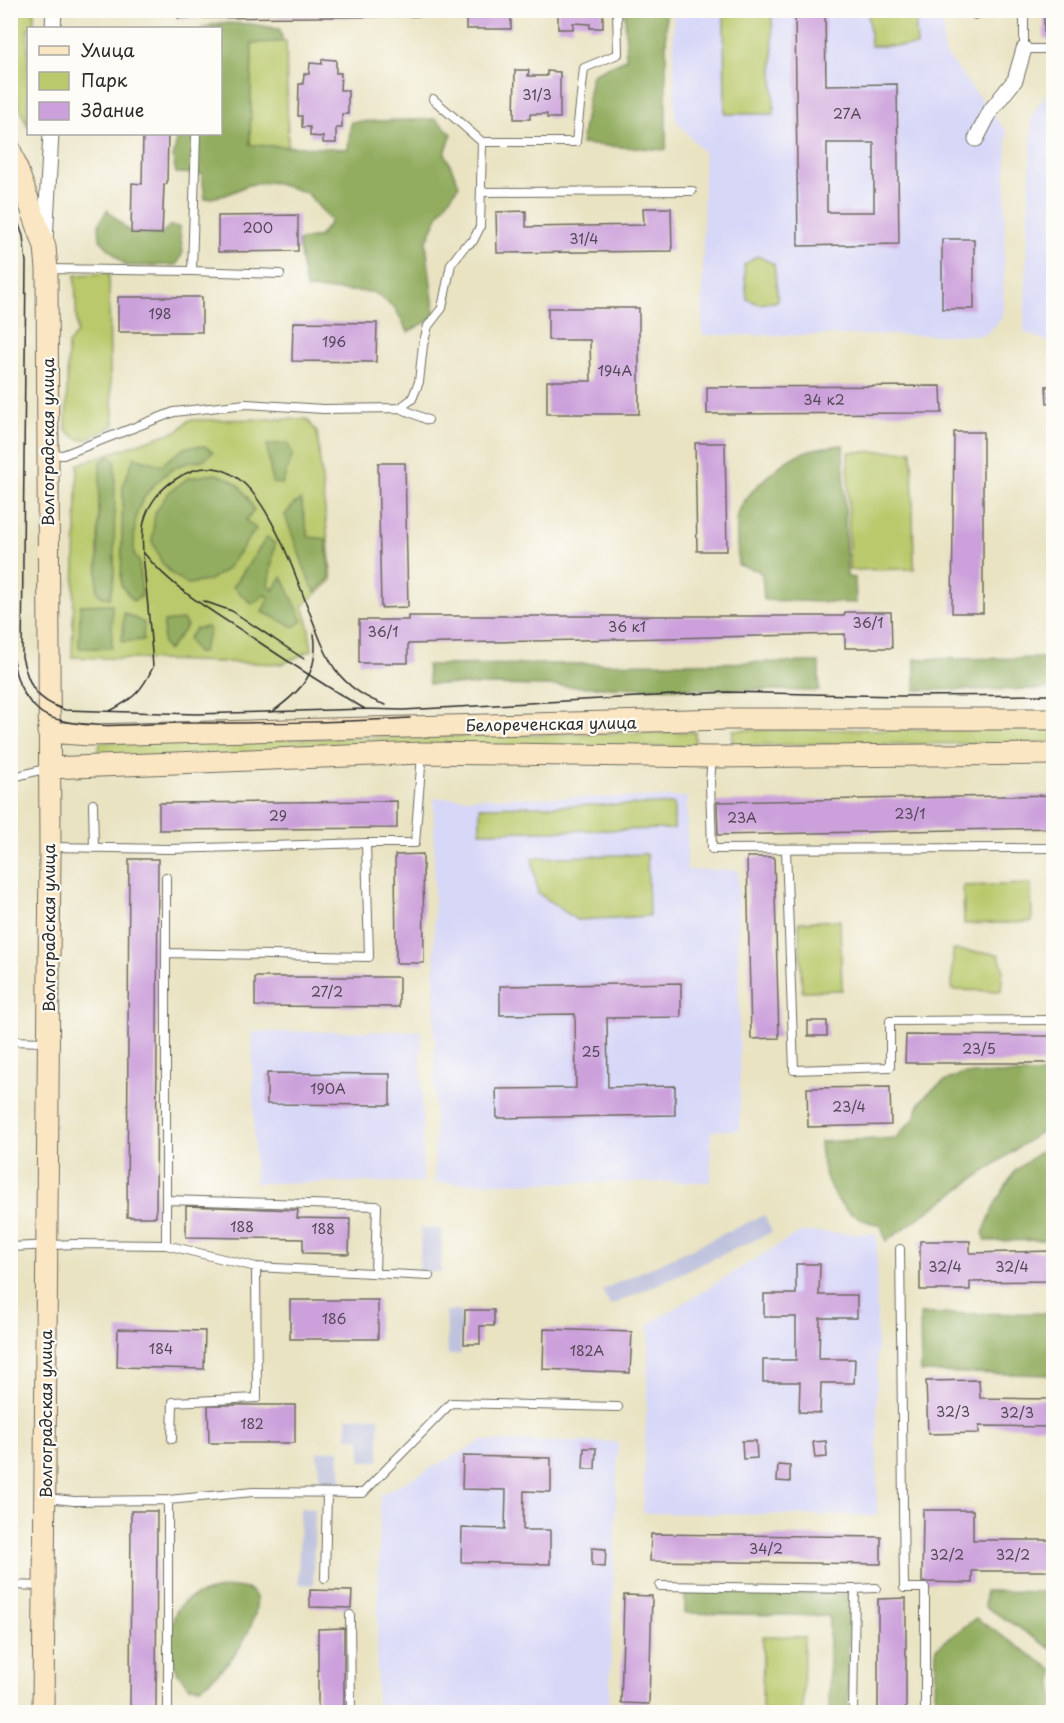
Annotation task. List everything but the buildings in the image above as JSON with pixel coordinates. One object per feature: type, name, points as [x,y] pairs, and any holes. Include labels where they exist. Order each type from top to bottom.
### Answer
[{"type":"street","points":[[53,27],[54,10]]},
{"type":"street","points":[[976,139],[991,110],[1015,80],[1024,49]]},
{"type":"street","points":[[45,247],[51,135]]},
{"type":"street","name":"Волгоградская улица","points":[[10,149],[45,247],[47,269],[50,847],[43,1713]]},
{"type":"street","name":"Белореченская улица","points":[[48,732],[89,735],[728,719],[1053,718]]},
{"type":"street","name":"Белореченская улица","points":[[49,768],[422,753],[712,757],[1053,754]]},
{"type":"lane","points":[[432,99],[482,142],[576,142],[584,69],[618,54],[617,10]]},
{"type":"lane","points":[[1024,10],[1024,49],[1053,49]]},
{"type":"lane","points":[[192,271],[196,135]]},
{"type":"lane","points":[[400,408],[412,399],[419,382],[423,345],[428,326],[442,308],[451,264],[473,241],[480,227],[482,142]]},
{"type":"lane","points":[[481,192],[692,191]]},
{"type":"lane","points":[[47,269],[280,274]]},
{"type":"lane","points":[[48,454],[63,455],[174,412],[246,404],[323,409],[400,408],[428,420]]},
{"type":"lane","points":[[50,847],[170,849],[415,843],[422,753]]},
{"type":"lane","points":[[712,757],[710,782],[712,849],[1053,848]]},
{"type":"lane","points":[[10,778],[49,768]]},
{"type":"lane","points":[[93,804],[94,848]]},
{"type":"lane","points":[[166,953],[369,957],[366,843]]},
{"type":"lane","points":[[786,849],[794,1070],[890,1067],[890,1022],[1053,1020]]},
{"type":"lane","points":[[166,878],[166,1245]]},
{"type":"lane","points":[[10,1041],[48,1042]]},
{"type":"lane","points":[[166,1200],[377,1206],[375,1272]]},
{"type":"lane","points":[[10,1247],[75,1244],[166,1245],[256,1267],[429,1276]]},
{"type":"lane","points":[[900,1249],[904,1588],[925,1588],[925,1713]]},
{"type":"lane","points":[[171,1439],[173,1402],[257,1398],[256,1267]]},
{"type":"lane","points":[[46,1498],[74,1501],[168,1500],[253,1492],[363,1493],[451,1402],[618,1407]]},
{"type":"lane","points":[[325,1578],[327,1493]]},
{"type":"lane","points":[[168,1500],[168,1713]]},
{"type":"lane","points":[[10,1585],[45,1586]]},
{"type":"lane","points":[[660,1586],[876,1588]]},
{"type":"lane","points":[[853,1713],[855,1589]]},
{"type":"lane","points":[[350,1615],[351,1713]]},
{"type":"shaded area","points":[[673,11],[943,11],[944,52],[1007,132],[1003,316],[996,325],[985,335],[702,335],[704,153],[675,119]]},
{"type":"shaded area","points":[[1053,86],[1053,344],[1024,332],[1032,114]]},
{"type":"shaded area","points":[[687,797],[687,870],[738,870],[740,1130],[711,1131],[711,1182],[435,1183],[434,798]]},
{"type":"shaded area","points":[[421,1031],[423,1182],[255,1183],[252,1032]]},
{"type":"shaded area","points":[[764,1215],[772,1232],[610,1306],[602,1290]]},
{"type":"shaded area","points":[[421,1228],[442,1229],[441,1272],[419,1272]]},
{"type":"shaded area","points":[[800,1232],[877,1234],[877,1516],[643,1513],[649,1324]]},
{"type":"shaded area","points":[[446,1311],[461,1311],[461,1354],[448,1355]]},
{"type":"shaded area","points":[[347,1417],[379,1417],[379,1461],[361,1461],[361,1438],[347,1438]]},
{"type":"shaded area","points":[[482,1441],[618,1442],[609,1712],[376,1711],[380,1495]]},
{"type":"shaded area","points":[[339,1450],[342,1484],[320,1486],[317,1452]]},
{"type":"shaded area","points":[[300,1508],[315,1509],[313,1585],[298,1584]]},
{"type":"green space","points":[[10,11],[34,11],[34,27],[27,27],[27,125],[11,86]]},
{"type":"green space","points":[[625,11],[666,11],[666,150],[581,144],[592,74],[626,59]]},
{"type":"green space","points":[[724,11],[772,11],[774,114],[725,114]]},
{"type":"green space","points":[[868,11],[915,11],[917,46],[871,46]]},
{"type":"green space","points":[[220,23],[251,24],[280,29],[283,42],[252,43],[250,145],[348,149],[351,122],[436,119],[452,134],[445,153],[459,185],[440,212],[426,243],[435,317],[408,332],[395,308],[373,292],[306,289],[298,241],[320,236],[331,221],[307,193],[271,182],[248,185],[226,195],[205,199],[202,174],[176,173],[173,158],[178,135],[222,135],[222,27],[205,27]]},
{"type":"green space","points":[[286,41],[288,147],[250,145],[252,43]]},
{"type":"green space","points":[[107,210],[131,233],[162,234],[169,226],[179,227],[183,252],[177,265],[126,266],[100,240],[99,224]]},
{"type":"green space","points":[[757,256],[774,264],[778,301],[759,304],[747,299],[744,265]]},
{"type":"green space","points":[[109,273],[110,376],[114,425],[92,437],[78,439],[66,430],[68,344],[77,333],[75,275]]},
{"type":"green space","points":[[307,419],[317,432],[332,580],[303,606],[312,650],[282,664],[72,657],[78,464],[179,430],[189,420]]},
{"type":"green space","points":[[287,443],[293,454],[282,484],[272,483],[267,445]]},
{"type":"green space","points":[[843,445],[847,577],[855,578],[856,603],[764,600],[762,574],[757,570],[738,565],[737,524],[742,506],[763,480],[790,459],[819,448]]},
{"type":"green space","points":[[205,446],[213,452],[209,456],[203,460],[176,467],[162,477],[140,505],[135,523],[134,555],[139,561],[142,596],[133,601],[121,585],[123,486],[134,457],[161,465],[186,447]]},
{"type":"green space","points":[[912,451],[914,569],[849,570],[848,452]]},
{"type":"green space","points":[[109,456],[115,460],[114,578],[110,598],[101,596],[97,592],[100,462]]},
{"type":"green space","points":[[215,474],[235,482],[244,491],[254,510],[246,520],[256,529],[226,570],[208,581],[187,584],[172,574],[162,563],[152,541],[155,513],[168,493],[188,478]]},
{"type":"green space","points":[[301,500],[308,537],[326,539],[330,578],[315,592],[285,515],[294,504]]},
{"type":"green space","points":[[267,537],[275,544],[268,585],[273,590],[282,577],[303,621],[294,627],[262,612],[269,597],[265,595],[252,604],[233,587]]},
{"type":"green space","points":[[112,604],[112,648],[79,648],[80,605]]},
{"type":"green space","points":[[124,613],[144,623],[143,640],[122,642]]},
{"type":"green space","points":[[183,620],[187,626],[168,651],[163,644],[164,622]]},
{"type":"green space","points":[[207,627],[210,631],[202,653],[197,653],[188,639],[195,629]]},
{"type":"green space","points":[[1053,658],[1053,689],[915,690],[915,659]]},
{"type":"green space","points":[[819,662],[819,691],[429,684],[427,665]]},
{"type":"green space","points":[[1053,729],[1053,743],[732,745],[733,730]]},
{"type":"green space","points":[[695,732],[695,746],[101,759],[98,753],[100,742]]},
{"type":"green space","points":[[674,804],[674,829],[480,832],[480,807]]},
{"type":"green space","points":[[647,854],[649,916],[577,920],[538,893],[532,858]]},
{"type":"green space","points":[[1031,884],[1032,922],[964,924],[963,886]]},
{"type":"green space","points":[[840,920],[842,990],[802,991],[799,922]]},
{"type":"green space","points":[[953,950],[998,954],[1003,967],[1001,991],[952,990]]},
{"type":"green space","points":[[964,1074],[1053,1074],[1053,1123],[886,1241],[881,1225],[864,1220],[850,1212],[835,1196],[826,1175],[820,1142],[897,1138],[914,1118],[920,1103],[928,1093],[945,1081]]},
{"type":"green space","points":[[1053,1142],[1053,1240],[986,1241],[983,1233],[996,1202],[1015,1171]]},
{"type":"green space","points":[[1053,1313],[1053,1375],[921,1372],[920,1314]]},
{"type":"green space","points":[[234,1587],[250,1591],[256,1599],[255,1614],[246,1636],[227,1664],[210,1680],[201,1687],[189,1686],[177,1671],[172,1655],[171,1634],[175,1614],[189,1598]]},
{"type":"green space","points":[[685,1591],[849,1594],[848,1712],[829,1712],[829,1616],[685,1613]]},
{"type":"green space","points":[[985,1591],[1053,1592],[1053,1650],[985,1606]]},
{"type":"green space","points":[[976,1618],[1053,1670],[1053,1712],[973,1712],[973,1706],[935,1705],[936,1648]]},
{"type":"green space","points":[[763,1636],[804,1637],[803,1712],[762,1712]]},
{"type":"tram line","points":[[10,199],[23,236],[26,262],[22,657],[35,691],[55,706],[65,710],[196,714],[403,710],[727,692],[899,696],[1054,695]]},
{"type":"tram line","points":[[110,711],[136,694],[153,667],[142,542],[146,515],[156,497],[170,483],[208,468],[235,476],[258,499],[277,533],[322,644],[335,669],[358,691],[386,705]]},
{"type":"tram line","points":[[143,552],[165,576],[203,606],[365,709]]},
{"type":"tram line","points":[[203,601],[232,611],[304,659]]},
{"type":"tram line","points":[[12,630],[13,662],[24,693],[40,712],[63,721],[91,725],[120,725],[322,722],[410,718]]},
{"type":"tram line","points":[[272,712],[292,696],[306,680],[314,660],[314,634]]}]
